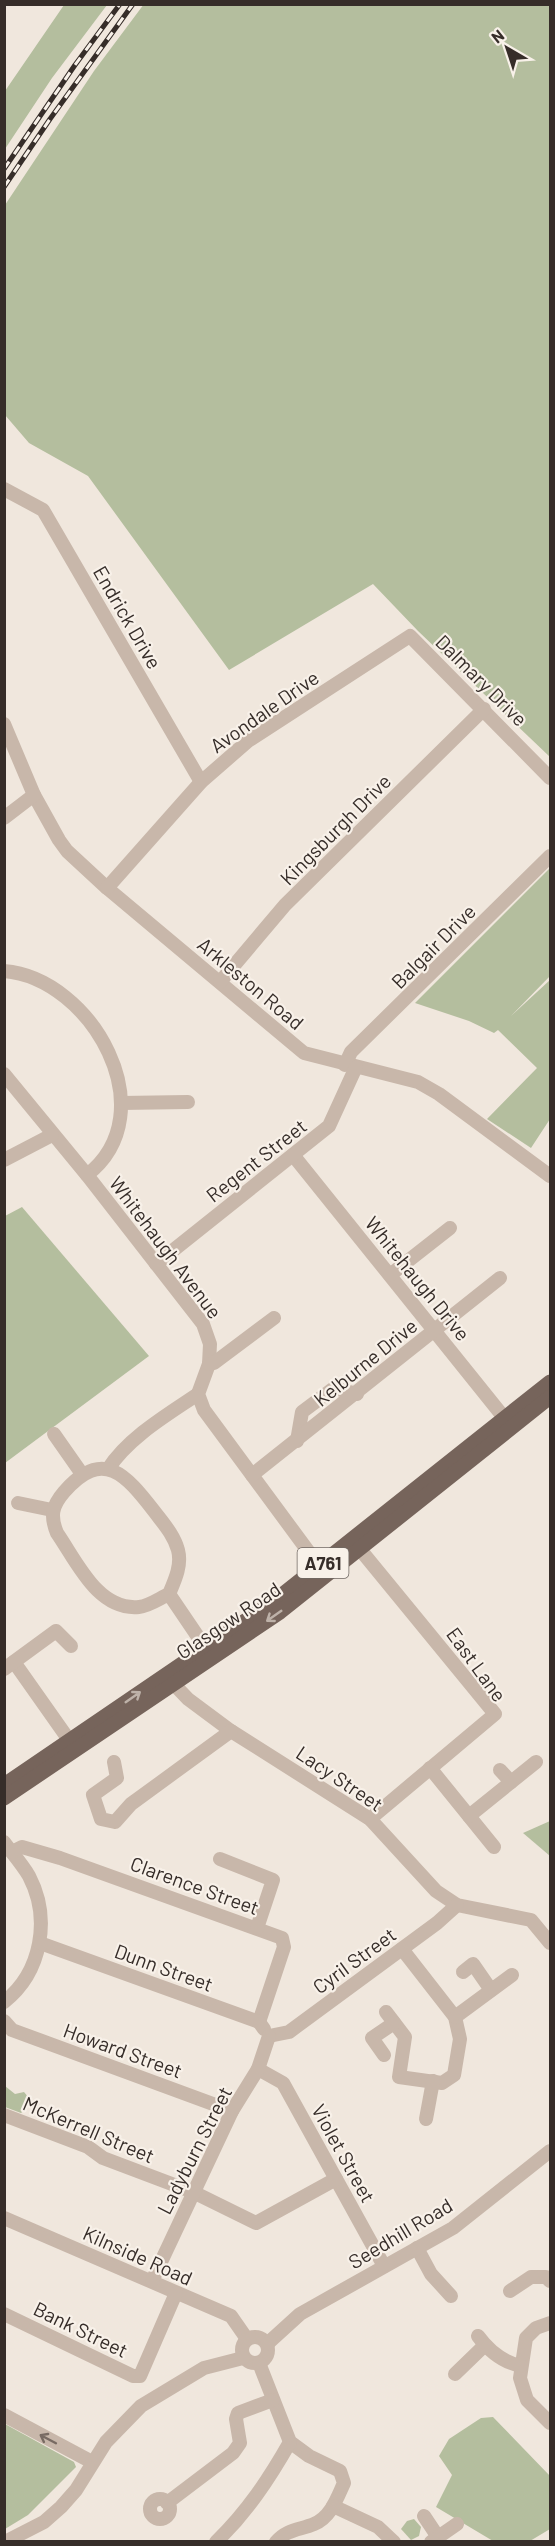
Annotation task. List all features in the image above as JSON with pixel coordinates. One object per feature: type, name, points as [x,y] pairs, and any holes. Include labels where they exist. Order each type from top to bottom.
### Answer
[{"type":"main road","name":"Glasgow Road","points":[[7,1787],[208,1652],[280,1612],[323,1571],[508,1423],[550,1382]]},
{"type":"main road","name":"Glasgow Road","points":[[508,1423],[550,1397]]},
{"type":"main road","name":"Glasgow Road","points":[[7,1787],[69,1740],[168,1679]]},
{"type":"street","name":"Endrick Drive","points":[[4,489],[43,510],[201,782]]},
{"type":"street","name":"Avondale Drive","points":[[107,888],[201,782],[248,741],[410,636]]},
{"type":"street","name":"Dalmary Drive","points":[[410,636],[550,778]]},
{"type":"street","name":"Kingsburgh Drive","points":[[220,982],[285,906],[483,709]]},
{"type":"street","name":"Arkleston Road","points":[[4,724],[34,795],[59,840],[76,860],[303,1053],[418,1082],[550,1176]]},
{"type":"street","points":[[4,818],[34,795]]},
{"type":"street","name":"Balgair Drive","points":[[350,1066],[351,1052],[550,856]]},
{"type":"street","points":[[4,971],[31,977],[65,995],[99,1032],[113,1062],[122,1103],[113,1142],[101,1163],[87,1175]]},
{"type":"street","name":"Regent Street","points":[[156,1264],[329,1126],[350,1066]]},
{"type":"street","name":"Whitehaugh Avenue","points":[[4,1074],[87,1175],[203,1324],[210,1344],[209,1364],[198,1394]]},
{"type":"street","points":[[122,1103],[188,1102]]},
{"type":"street","points":[[4,1160],[52,1135]]},
{"type":"street","name":"Whitehaugh Drive","points":[[293,1155],[508,1423]]},
{"type":"street","points":[[390,1275],[450,1228]]},
{"type":"street","name":"Kelburne Drive","points":[[252,1475],[357,1394],[500,1278]]},
{"type":"street","points":[[209,1364],[214,1363],[274,1318]]},
{"type":"street","points":[[297,1441],[302,1412],[334,1388],[357,1394]]},
{"type":"street","points":[[108,1469],[119,1453],[134,1440],[198,1394],[204,1410],[323,1571]]},
{"type":"street","points":[[54,1434],[82,1474]]},
{"type":"street","points":[[95,1469],[108,1469],[122,1474],[135,1486],[170,1532],[178,1551],[178,1572],[169,1594],[141,1607],[124,1606],[99,1593],[57,1533],[52,1510],[61,1496],[82,1474],[95,1469]]},
{"type":"street","points":[[18,1503],[52,1510]]},
{"type":"street","name":"East Lane","points":[[356,1545],[495,1714],[370,1819]]},
{"type":"street","points":[[169,1594],[208,1652]]},
{"type":"street","points":[[69,1740],[9,1666],[56,1631],[71,1646]]},
{"type":"street","name":"Lacy Street","points":[[168,1679],[231,1731],[370,1819],[436,1891],[457,1905],[531,1920],[550,1944]]},
{"type":"street","points":[[114,1762],[117,1778],[93,1795],[101,1819],[115,1822],[131,1804],[231,1731]]},
{"type":"street","points":[[469,1816],[536,1762]]},
{"type":"street","points":[[430,1768],[494,1847]]},
{"type":"street","points":[[500,1770],[511,1782]]},
{"type":"street","points":[[4,2002],[13,1995],[28,1975],[40,1943],[39,1899],[28,1875],[8,1847]]},
{"type":"street","name":"Clarence Street","points":[[8,1847],[22,1847],[60,1858],[282,1938],[284,1947],[259,2022]]},
{"type":"street","points":[[220,1859],[273,1880],[257,1928]]},
{"type":"street","name":"Cyril Street","points":[[269,2036],[289,2032],[437,1923],[457,1905]]},
{"type":"street","name":"Dunn Street","points":[[40,1943],[259,2022]]},
{"type":"street","points":[[384,2055],[372,2038],[390,2017],[405,2037],[399,2077],[442,2083],[454,2075],[460,2039],[455,2017],[402,1949]]},
{"type":"street","points":[[463,1972],[474,1964],[491,1990]]},
{"type":"street","points":[[455,2017],[512,1975]]},
{"type":"street","name":"Howard Street","points":[[4,2021],[12,2030],[232,2111]]},
{"type":"street","points":[[259,2022],[269,2036]]},
{"type":"street","name":"Ladyburn Street","points":[[152,2281],[232,2111],[258,2069],[269,2036]]},
{"type":"street","name":"Violet Street","points":[[258,2069],[283,2083],[384,2266]]},
{"type":"street","points":[[426,2119],[433,2081]]},
{"type":"street","name":"McKerrell Street","points":[[4,2115],[88,2147],[103,2158],[193,2192],[256,2223],[336,2179]]},
{"type":"street","name":"Seedhill Road","points":[[267,2344],[300,2314],[453,2228],[550,2151]]},
{"type":"street","name":"Kilnside Road","points":[[7,2223],[152,2281],[231,2316],[247,2339]]},
{"type":"street","points":[[417,2248],[431,2274],[451,2296]]},
{"type":"street","points":[[510,2291],[523,2281],[544,2278],[538,2261]]},
{"type":"street","name":"Bank Street","points":[[4,2314],[133,2376],[140,2376],[176,2293]]},
{"type":"street","points":[[550,2322],[536,2328],[526,2338],[520,2366],[520,2378],[527,2400],[550,2423]]},
{"type":"street","points":[[259,2337],[267,2344],[267,2356],[260,2363],[249,2363],[243,2358],[242,2347],[247,2339],[259,2337]]},
{"type":"street","points":[[455,2374],[482,2340],[506,2362],[520,2366]]},
{"type":"street","points":[[5,2541],[44,2522],[61,2507],[76,2490],[92,2462],[120,2425],[157,2395],[204,2368],[243,2358]]},
{"type":"street","points":[[260,2363],[290,2442],[309,2456],[340,2471],[344,2483],[333,2506],[324,2518],[314,2524],[290,2531],[276,2541]]},
{"type":"street","points":[[168,2503],[233,2453],[240,2443],[236,2419],[238,2413],[273,2400]]},
{"type":"street","points":[[4,2415],[92,2462]]},
{"type":"street","points":[[216,2541],[237,2522],[265,2486],[290,2442]]},
{"type":"street","points":[[333,2506],[378,2527],[394,2541]]},
{"type":"street","points":[[424,2516],[435,2539],[457,2524]]},
{"type":"green space","points":[[144,4],[550,5],[550,757],[418,631],[373,584],[229,670],[88,476],[29,443],[5,415],[5,205],[94,71]]},
{"type":"green space","points":[[64,5],[107,5],[52,78],[5,149],[5,91]]},
{"type":"green space","points":[[550,868],[550,976],[511,1016],[550,980],[550,1119],[531,1148],[487,1119],[537,1068],[498,1030],[494,1033],[469,1021],[415,1003]]},
{"type":"green space","points":[[22,1207],[149,1356],[5,1463],[5,1216]]},
{"type":"green space","points":[[550,1821],[550,1856],[523,1833]]},
{"type":"green space","points":[[5,2086],[15,2094],[24,2092],[29,2098],[27,2108],[21,2113],[5,2107]]},
{"type":"green space","points":[[493,2417],[550,2476],[550,2529],[530,2541],[493,2541],[436,2507],[452,2475],[439,2456],[449,2439],[481,2418]]},
{"type":"green space","points":[[5,2424],[74,2462],[76,2467],[28,2515],[5,2529]]},
{"type":"green space","points":[[414,2519],[421,2527],[419,2536],[411,2540],[401,2529],[407,2521]]},
{"type":"railway","points":[[4,169],[120,4]]},
{"type":"railway","points":[[4,187],[133,4]]}]
